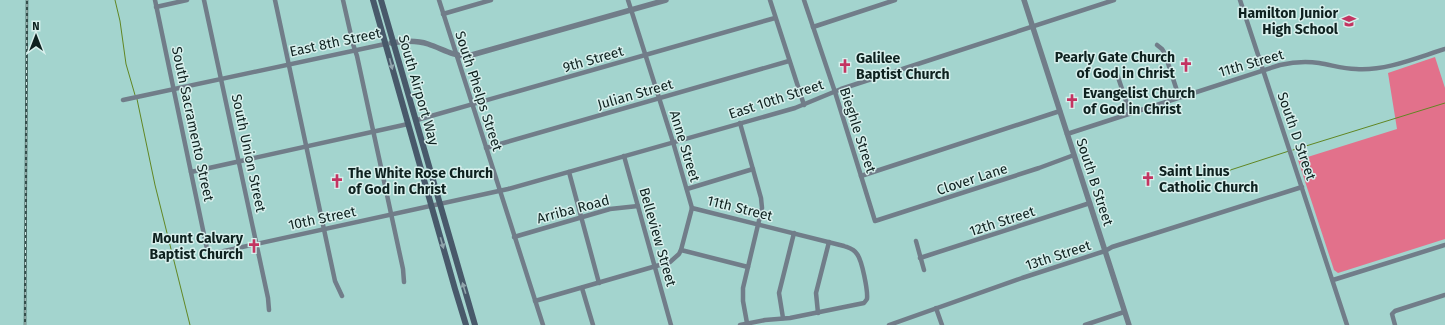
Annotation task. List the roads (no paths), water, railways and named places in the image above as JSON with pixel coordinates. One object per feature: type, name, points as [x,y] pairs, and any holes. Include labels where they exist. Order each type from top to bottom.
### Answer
[{"type":"main road","name":"South Airport Way","points":[[373,0],[466,325]]},
{"type":"main road","name":"South Airport Way","points":[[381,0],[475,325]]},
{"type":"street","name":"South Sacramento Street","points":[[155,0],[207,249],[210,253]]},
{"type":"street","points":[[156,7],[187,0]]},
{"type":"street","name":"South Union Street","points":[[204,0],[257,243],[269,310]]},
{"type":"street","points":[[275,0],[335,281],[342,296]]},
{"type":"street","points":[[343,0],[374,132],[403,269],[404,282]]},
{"type":"street","name":"South Phelps Street","points":[[439,0],[543,325]]},
{"type":"street","points":[[443,14],[491,0]]},
{"type":"street","name":"Anne Street","points":[[628,0],[673,142],[692,208]]},
{"type":"street","name":"East 8th Street","points":[[123,100],[355,50],[408,41],[423,43],[456,56],[472,55],[666,0]]},
{"type":"street","points":[[770,0],[804,104]]},
{"type":"street","name":"Bieghle Street","points":[[804,0],[835,92],[875,221]]},
{"type":"street","points":[[813,27],[895,0]]},
{"type":"street","name":"South B Street","points":[[1024,0],[1129,325]]},
{"type":"street","name":"East 10th Street","points":[[440,203],[500,191],[804,104],[835,92],[1114,0]]},
{"type":"street","name":"South D Street","points":[[1240,0],[1347,325]]},
{"type":"street","name":"9th Street","points":[[416,120],[776,18]]},
{"type":"street","points":[[1157,44],[1165,54],[1179,97]]},
{"type":"street","name":"11th Street","points":[[1067,134],[1262,69],[1302,62],[1356,69],[1373,69],[1394,65],[1445,49]]},
{"type":"street","name":"Julian Street","points":[[486,148],[789,61]]},
{"type":"street","points":[[1116,71],[1130,113]]},
{"type":"street","points":[[861,176],[1060,111]]},
{"type":"street","points":[[740,123],[762,201],[762,213],[742,294],[747,323]]},
{"type":"street","points":[[191,172],[408,124]]},
{"type":"street","name":"Clover Lane","points":[[875,221],[1039,168],[1074,155]]},
{"type":"street","name":"Belleview Street","points":[[624,156],[671,325]]},
{"type":"street","points":[[687,188],[753,169]]},
{"type":"street","points":[[569,172],[599,283]]},
{"type":"street","name":"13th Street","points":[[889,325],[1022,278],[1105,251],[1112,247],[1302,187]]},
{"type":"street","name":"10th Street","points":[[210,253],[440,203]]},
{"type":"street","name":"12th Street","points":[[920,258],[1090,203]]},
{"type":"street","name":"Arriba Road","points":[[514,237],[610,209],[638,206]]},
{"type":"street","name":"11th Street","points":[[681,250],[692,208],[849,248],[858,255],[867,292],[866,301],[864,303],[818,313]]},
{"type":"street","points":[[782,318],[779,293],[794,233]]},
{"type":"street","points":[[916,241],[924,270]]},
{"type":"street","points":[[740,325],[818,313],[816,293],[828,242]]},
{"type":"street","points":[[1333,280],[1445,245]]},
{"type":"street","points":[[535,301],[667,264],[679,254],[681,250],[748,267]]},
{"type":"street","points":[[582,288],[593,325]]},
{"type":"street","points":[[1395,325],[1392,314],[1395,311],[1445,294]]},
{"type":"street","points":[[936,308],[942,325]]},
{"type":"street","points":[[1085,325],[1124,312]]},
{"type":"waterway","points":[[115,0],[120,21],[126,64],[135,95]]},
{"type":"waterway","points":[[137,99],[155,185],[190,325]]},
{"type":"waterway","points":[[1293,150],[1445,103]]},
{"type":"waterway","points":[[1215,175],[1289,151]]},
{"type":"railway","points":[[25,325],[27,0]]},
{"type":"place","name":"Hamilton Junior High School","points":[[1349,21]]},
{"type":"place","name":"Pearly Gate Church of God in Christ","points":[[1186,65]]},
{"type":"place","name":"Galilee Baptist Church","points":[[845,66]]},
{"type":"place","name":"Evangelist Church of God in Christ","points":[[1072,101]]},
{"type":"place","name":"Saint Linus Catholic Church","points":[[1148,179]]},
{"type":"place","name":"The White Rose Church of God in Christ","points":[[337,181]]},
{"type":"place","name":"Mount Calvary Baptist Church","points":[[254,246]]}]
